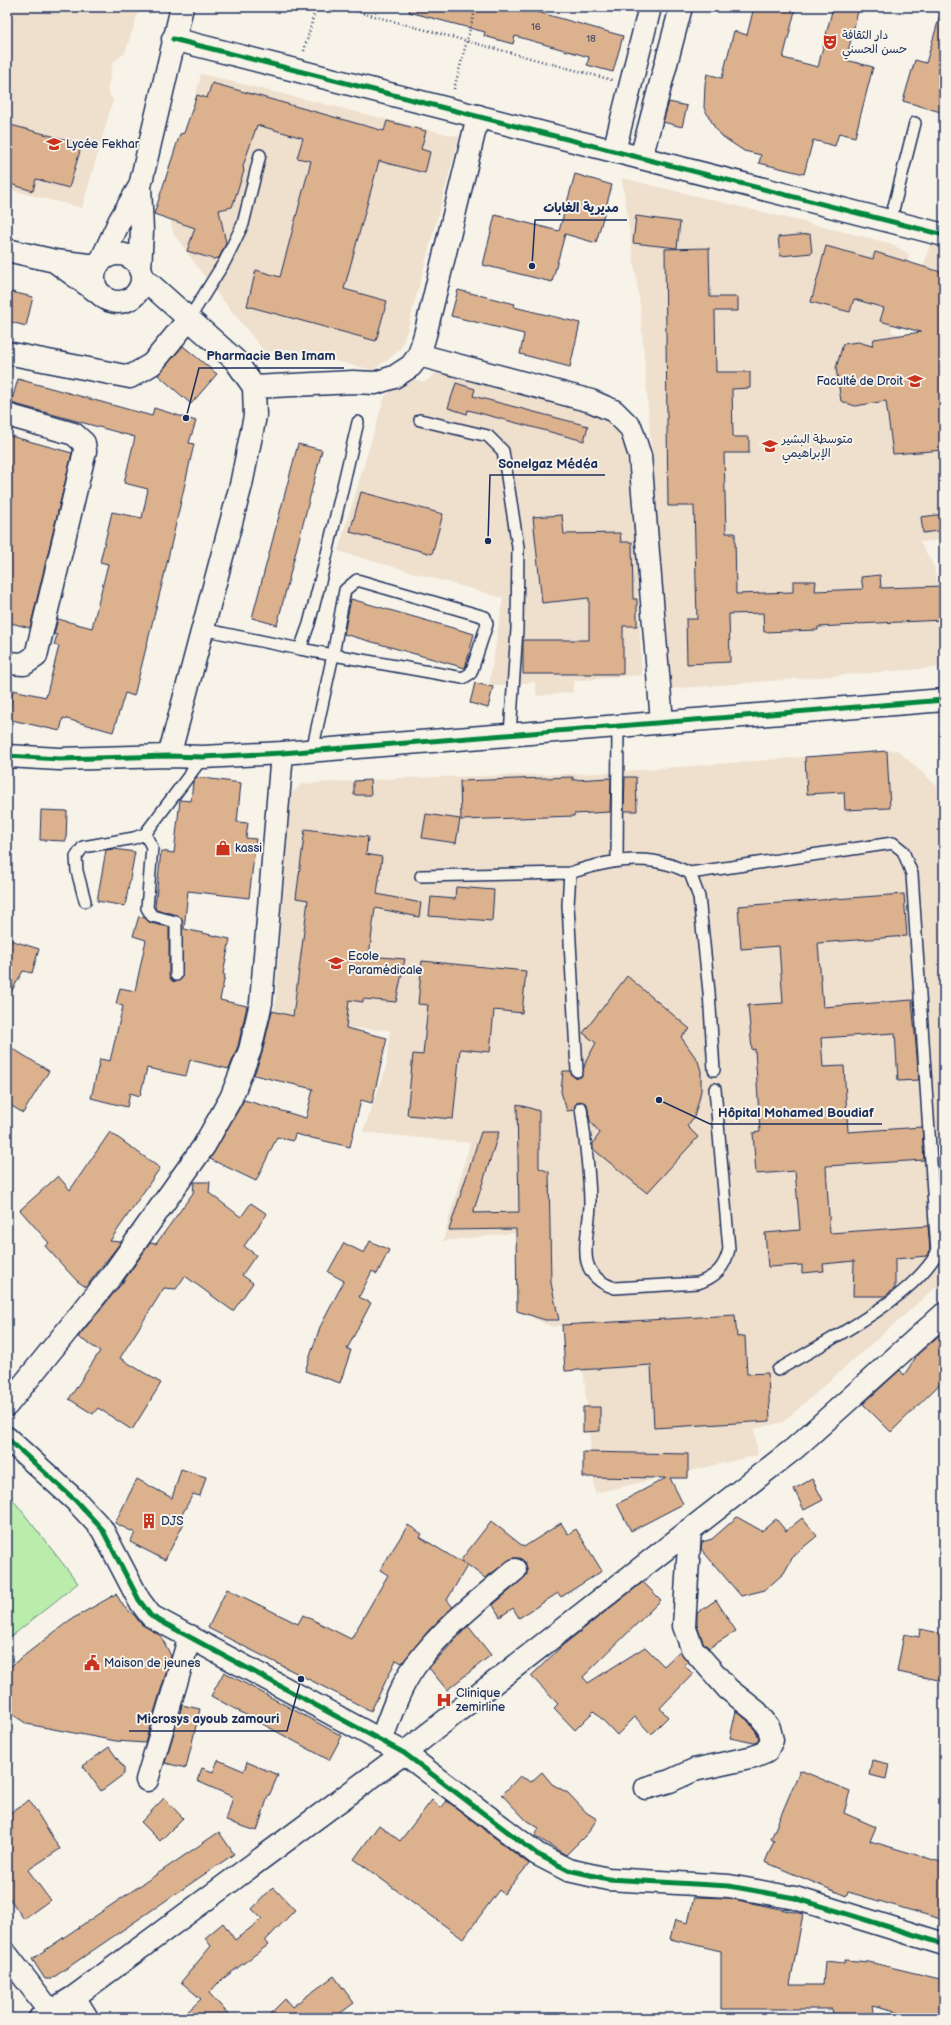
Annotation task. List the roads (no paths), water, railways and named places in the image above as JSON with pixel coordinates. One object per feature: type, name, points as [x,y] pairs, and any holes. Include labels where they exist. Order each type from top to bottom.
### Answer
[{"type":"street","points":[[113,299],[137,293],[141,273],[142,231],[140,186],[173,39],[182,7]]},
{"type":"street","points":[[614,151],[650,7]]},
{"type":"street","points":[[641,158],[681,7]]},
{"type":"street","points":[[173,39],[944,235]]},
{"type":"street","points":[[254,387],[353,382],[375,383],[394,377],[411,366],[419,355],[478,116]]},
{"type":"street","points":[[113,299],[95,282],[95,274],[120,220],[140,186]]},
{"type":"street","points":[[7,250],[55,261],[99,264],[115,254],[124,254],[134,259],[141,273],[183,315],[235,360],[254,387],[255,416],[241,485],[169,756]]},
{"type":"street","points":[[55,261],[113,299],[183,315]]},
{"type":"street","points":[[7,354],[130,377],[152,364],[183,315]]},
{"type":"street","points":[[419,355],[591,401],[614,411],[631,428],[640,456],[662,722]]},
{"type":"street","points":[[7,415],[74,434],[84,443],[85,451],[36,656],[24,664],[7,663]]},
{"type":"street","points":[[11,760],[169,756],[203,757],[282,753],[944,700]]},
{"type":"street","points":[[7,1405],[113,1274],[204,1146],[231,1098],[250,1050],[262,1003],[282,753]]},
{"type":"street","points":[[7,1955],[45,2015],[74,1997],[404,1754],[795,1448],[944,1314]]},
{"type":"street","points":[[7,1438],[76,1501],[102,1529],[139,1600],[151,1616],[404,1754],[538,1854],[568,1870],[608,1879],[729,1886],[795,1898],[942,1938]]},
{"type":"street","points":[[646,1788],[670,1781],[694,1770],[754,1757],[766,1752],[772,1740],[769,1728],[757,1712],[728,1689],[692,1648],[684,1626],[690,1529]]},
{"type":"street","points":[[381,1741],[392,1710],[414,1666],[453,1622],[514,1570]]},
{"type":"street","points":[[147,1780],[190,1636]]},
{"type":"street","points":[[74,1997],[87,2018]]},
{"type":"lane","points":[[890,222],[916,123]]},
{"type":"lane","points":[[183,315],[226,261],[243,224],[260,155]]},
{"type":"lane","points":[[420,420],[488,436],[504,451],[518,547],[517,629],[510,734]]},
{"type":"lane","points":[[300,649],[309,624],[324,566],[358,422]]},
{"type":"lane","points":[[202,629],[300,649],[333,655],[463,678],[471,673],[487,624],[485,617],[356,580],[345,590],[333,655],[312,751]]},
{"type":"lane","points":[[617,861],[618,726]]},
{"type":"lane","points":[[85,901],[77,871],[76,857],[83,847],[134,838],[145,834],[203,757]]},
{"type":"lane","points":[[145,834],[152,847],[147,908],[152,916],[176,922],[176,975]]},
{"type":"lane","points":[[421,876],[570,873],[617,861],[649,861],[667,863],[690,873],[892,843],[903,851],[912,874],[937,1253],[933,1260],[916,1279],[890,1303],[778,1370]]},
{"type":"lane","points":[[570,873],[568,905],[577,1071]]},
{"type":"lane","points":[[690,873],[699,897],[709,992],[714,1070]]},
{"type":"lane","points":[[581,1108],[589,1183],[590,1209],[587,1253],[591,1272],[606,1285],[615,1288],[698,1283],[707,1280],[723,1267],[729,1249],[715,1089]]},
{"type":"place","name":"دار الثقافة حسن الحسني","points":[[830,42]]},
{"type":"place","name":"Lycée Fekhar","points":[[54,144]]},
{"type":"place","name":"مديرية الغابات","points":[[532,266]]},
{"type":"place","name":"Faculté de Droit","points":[[915,381]]},
{"type":"place","name":"Pharmacie Ben Imam","points":[[186,418]]},
{"type":"place","name":"متوسطة البشير الإبراهيمي","points":[[770,446]]},
{"type":"place","name":"Sonelgaz Médéa","points":[[488,541]]},
{"type":"place","name":"kassi","points":[[223,848]]},
{"type":"place","name":"Ecole Paramédicale","points":[[336,963]]},
{"type":"place","name":"Hôpital Mohamed Boudiaf","points":[[659,1100]]},
{"type":"place","name":"DJS","points":[[149,1521]]},
{"type":"place","name":"Maison de jeunes","points":[[92,1663]]},
{"type":"place","name":"Microsys ayoub zamouri","points":[[301,1679]]},
{"type":"place","name":"Clinique zemirline","points":[[444,1700]]}]
